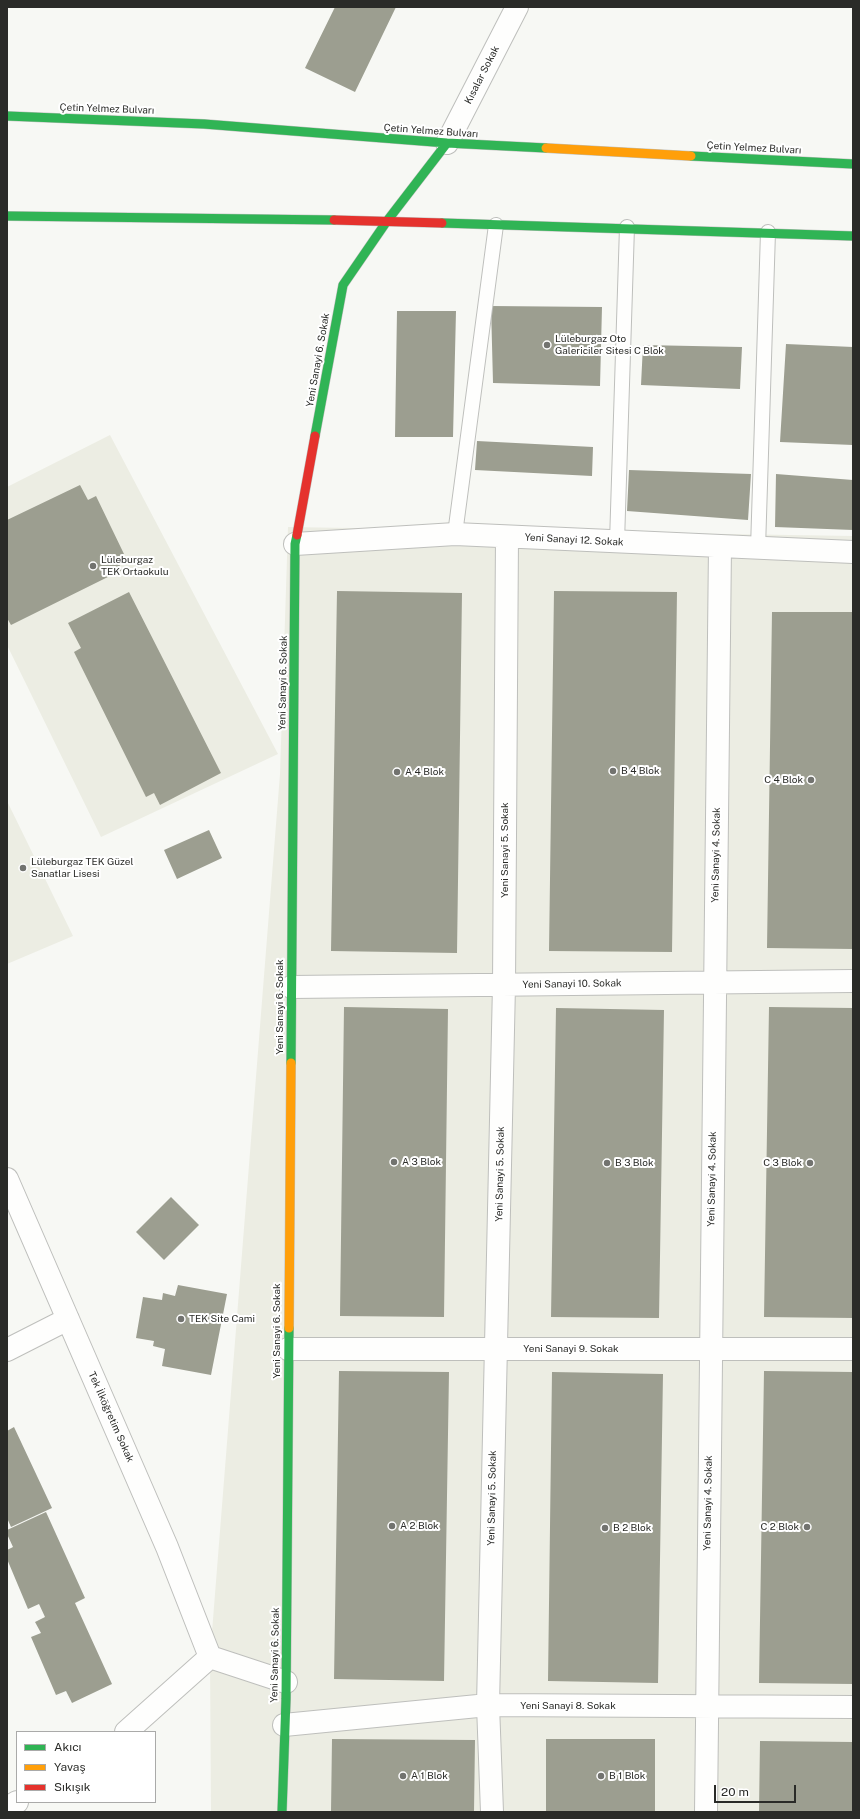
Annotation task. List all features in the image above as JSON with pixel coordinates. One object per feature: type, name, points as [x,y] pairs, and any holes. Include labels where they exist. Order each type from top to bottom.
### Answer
[{"type":"street","name":"Kısalar Sokak","points":[[447,143],[517,7]]},
{"type":"street","name":"Çetin Yelmez Bulvarı","points":[[7,116],[204,124],[447,143],[853,164]]},
{"type":"street","name":"Yeni Sanayi 6. Sokak","points":[[282,1812],[286,1682],[295,544],[343,284],[387,221],[447,143]]},
{"type":"street","points":[[7,216],[387,221],[496,226],[627,228],[853,236]]},
{"type":"street","name":"Yeni Sanayi 12. Sokak","points":[[295,544],[455,534],[853,552]]},
{"type":"street","name":"Yeni Sanayi 5. Sokak","points":[[492,1812],[488,1705],[504,985],[507,537]]},
{"type":"street","name":"Yeni Sanayi 4. Sokak","points":[[706,1812],[720,546]]},
{"type":"street","name":"Yeni Sanayi 10. Sokak","points":[[291,987],[853,981]]},
{"type":"street","name":"Tek İlköğretim Sokak","points":[[7,1179],[167,1547],[210,1657]]},
{"type":"street","points":[[7,1350],[68,1319]]},
{"type":"street","name":"Yeni Sanayi 9. Sokak","points":[[288,1349],[853,1349]]},
{"type":"street","points":[[127,1731],[210,1657],[286,1682]]},
{"type":"street","name":"Yeni Sanayi 8. Sokak","points":[[284,1725],[488,1705],[853,1707]]},
{"type":"street","points":[[7,1808],[16,1803]]},
{"type":"lane","points":[[455,534],[496,226]]},
{"type":"lane","points":[[617,542],[627,228]]},
{"type":"lane","points":[[758,548],[768,232]]},
{"type":"shaded area","name":"Lüleburgaz TEK Ortaokulu","points":[[110,435],[278,754],[101,837],[7,645],[7,487]]},
{"type":"shaded area","points":[[288,527],[853,536],[853,1812],[211,1812],[210,1657],[280,774]]},
{"type":"shaded area","name":"Lüleburgaz TEK Güzel Sanatlar Lisesi","points":[[7,801],[73,936],[7,964]]},
{"type":"building","points":[[335,7],[396,7],[355,92],[305,68]]},
{"type":"building","name":"Lüleburgaz Oto Galericiler Sitesi C Blok","points":[[491,306],[602,307],[600,386],[493,383]]},
{"type":"building","points":[[397,311],[456,311],[453,437],[395,437]]},
{"type":"building","points":[[786,344],[853,347],[853,445],[780,442]]},
{"type":"building","points":[[643,345],[742,347],[740,389],[641,385]]},
{"type":"building","points":[[477,441],[593,447],[592,476],[475,470]]},
{"type":"building","points":[[629,470],[751,474],[748,520],[627,511]]},
{"type":"building","points":[[776,474],[853,480],[853,530],[775,527]]},
{"type":"building","points":[[80,485],[88,500],[96,496],[124,554],[116,558],[122,570],[11,625],[7,618],[7,520]]},
{"type":"building","name":"A 4 Blok","points":[[337,591],[462,593],[457,953],[331,951]]},
{"type":"building","name":"B 4 Blok","points":[[554,591],[677,592],[672,952],[549,951]]},
{"type":"building","points":[[129,592],[221,773],[160,805],[154,793],[146,797],[74,652],[81,648],[68,623]]},
{"type":"building","name":"C 4 Blok","points":[[772,612],[853,612],[853,949],[767,948]]},
{"type":"building","points":[[209,830],[222,858],[177,879],[164,850]]},
{"type":"building","name":"A 3 Blok","points":[[344,1007],[448,1009],[444,1317],[340,1316]]},
{"type":"building","name":"C 3 Blok","points":[[769,1007],[853,1008],[853,1318],[764,1317]]},
{"type":"building","name":"B 3 Blok","points":[[556,1008],[664,1010],[659,1318],[551,1317]]},
{"type":"building","points":[[171,1197],[199,1225],[164,1260],[136,1232]]},
{"type":"building","name":"TEK Site Cami","points":[[178,1285],[227,1294],[211,1375],[162,1366],[165,1349],[153,1346],[154,1341],[136,1338],[143,1297],[162,1300],[163,1293],[175,1296]]},
{"type":"building","name":"A 2 Blok","points":[[339,1371],[449,1372],[444,1681],[334,1679]]},
{"type":"building","name":"C 2 Blok","points":[[764,1371],[853,1372],[853,1684],[759,1683]]},
{"type":"building","name":"B 2 Blok","points":[[552,1372],[663,1374],[658,1683],[548,1681]]},
{"type":"building","points":[[14,1427],[52,1508],[11,1527],[7,1518],[7,1431]]},
{"type":"building","points":[[46,1512],[85,1598],[75,1603],[112,1684],[72,1703],[66,1691],[56,1695],[31,1637],[41,1633],[35,1622],[45,1617],[39,1604],[28,1609],[7,1559],[7,1550],[13,1547],[7,1534],[7,1530]]},
{"type":"building","name":"A 1 Blok","points":[[332,1739],[475,1740],[474,1812],[331,1812]]},
{"type":"building","name":"B 1 Blok","points":[[546,1739],[655,1739],[655,1812],[546,1812]]},
{"type":"building","points":[[760,1741],[853,1742],[853,1812],[759,1812]]},
{"type":"traffic: fast","points":[[7,116],[204,124],[447,143],[546,148]]},
{"type":"traffic: fast","points":[[315,436],[343,285],[387,221],[447,143]]},
{"type":"traffic: fast","points":[[691,156],[853,164]]},
{"type":"traffic: fast","points":[[7,216],[334,220]]},
{"type":"traffic: fast","points":[[442,223],[853,236]]},
{"type":"traffic: fast","points":[[291,1063],[295,544],[297,535]]},
{"type":"traffic: fast","points":[[282,1812],[286,1699],[289,1328]]},
{"type":"traffic: slow","points":[[546,148],[691,156]]},
{"type":"traffic: slow","points":[[289,1328],[291,1063]]},
{"type":"traffic: jam","points":[[334,220],[442,223]]},
{"type":"traffic: jam","points":[[297,535],[315,436]]},
{"type":"place","name":"Lüleburgaz Oto Galericiler Sitesi C Blok","points":[[547,345]]},
{"type":"place","name":"Lüleburgaz TEK Ortaokulu","points":[[93,566]]},
{"type":"place","name":"B 4 Blok","points":[[613,771]]},
{"type":"place","name":"A 4 Blok","points":[[397,772]]},
{"type":"place","name":"C 4 Blok","points":[[811,780]]},
{"type":"place","name":"Lüleburgaz TEK Güzel Sanatlar Lisesi","points":[[23,868]]},
{"type":"place","name":"A 3 Blok","points":[[394,1162]]},
{"type":"place","name":"B 3 Blok","points":[[607,1163]]},
{"type":"place","name":"C 3 Blok","points":[[810,1163]]},
{"type":"place","name":"TEK Site Cami","points":[[181,1319]]},
{"type":"place","name":"A 2 Blok","points":[[392,1526]]},
{"type":"place","name":"C 2 Blok","points":[[807,1527]]},
{"type":"place","name":"B 2 Blok","points":[[605,1528]]},
{"type":"place","name":"A 1 Blok","points":[[403,1776]]},
{"type":"place","name":"B 1 Blok","points":[[601,1776]]}]
